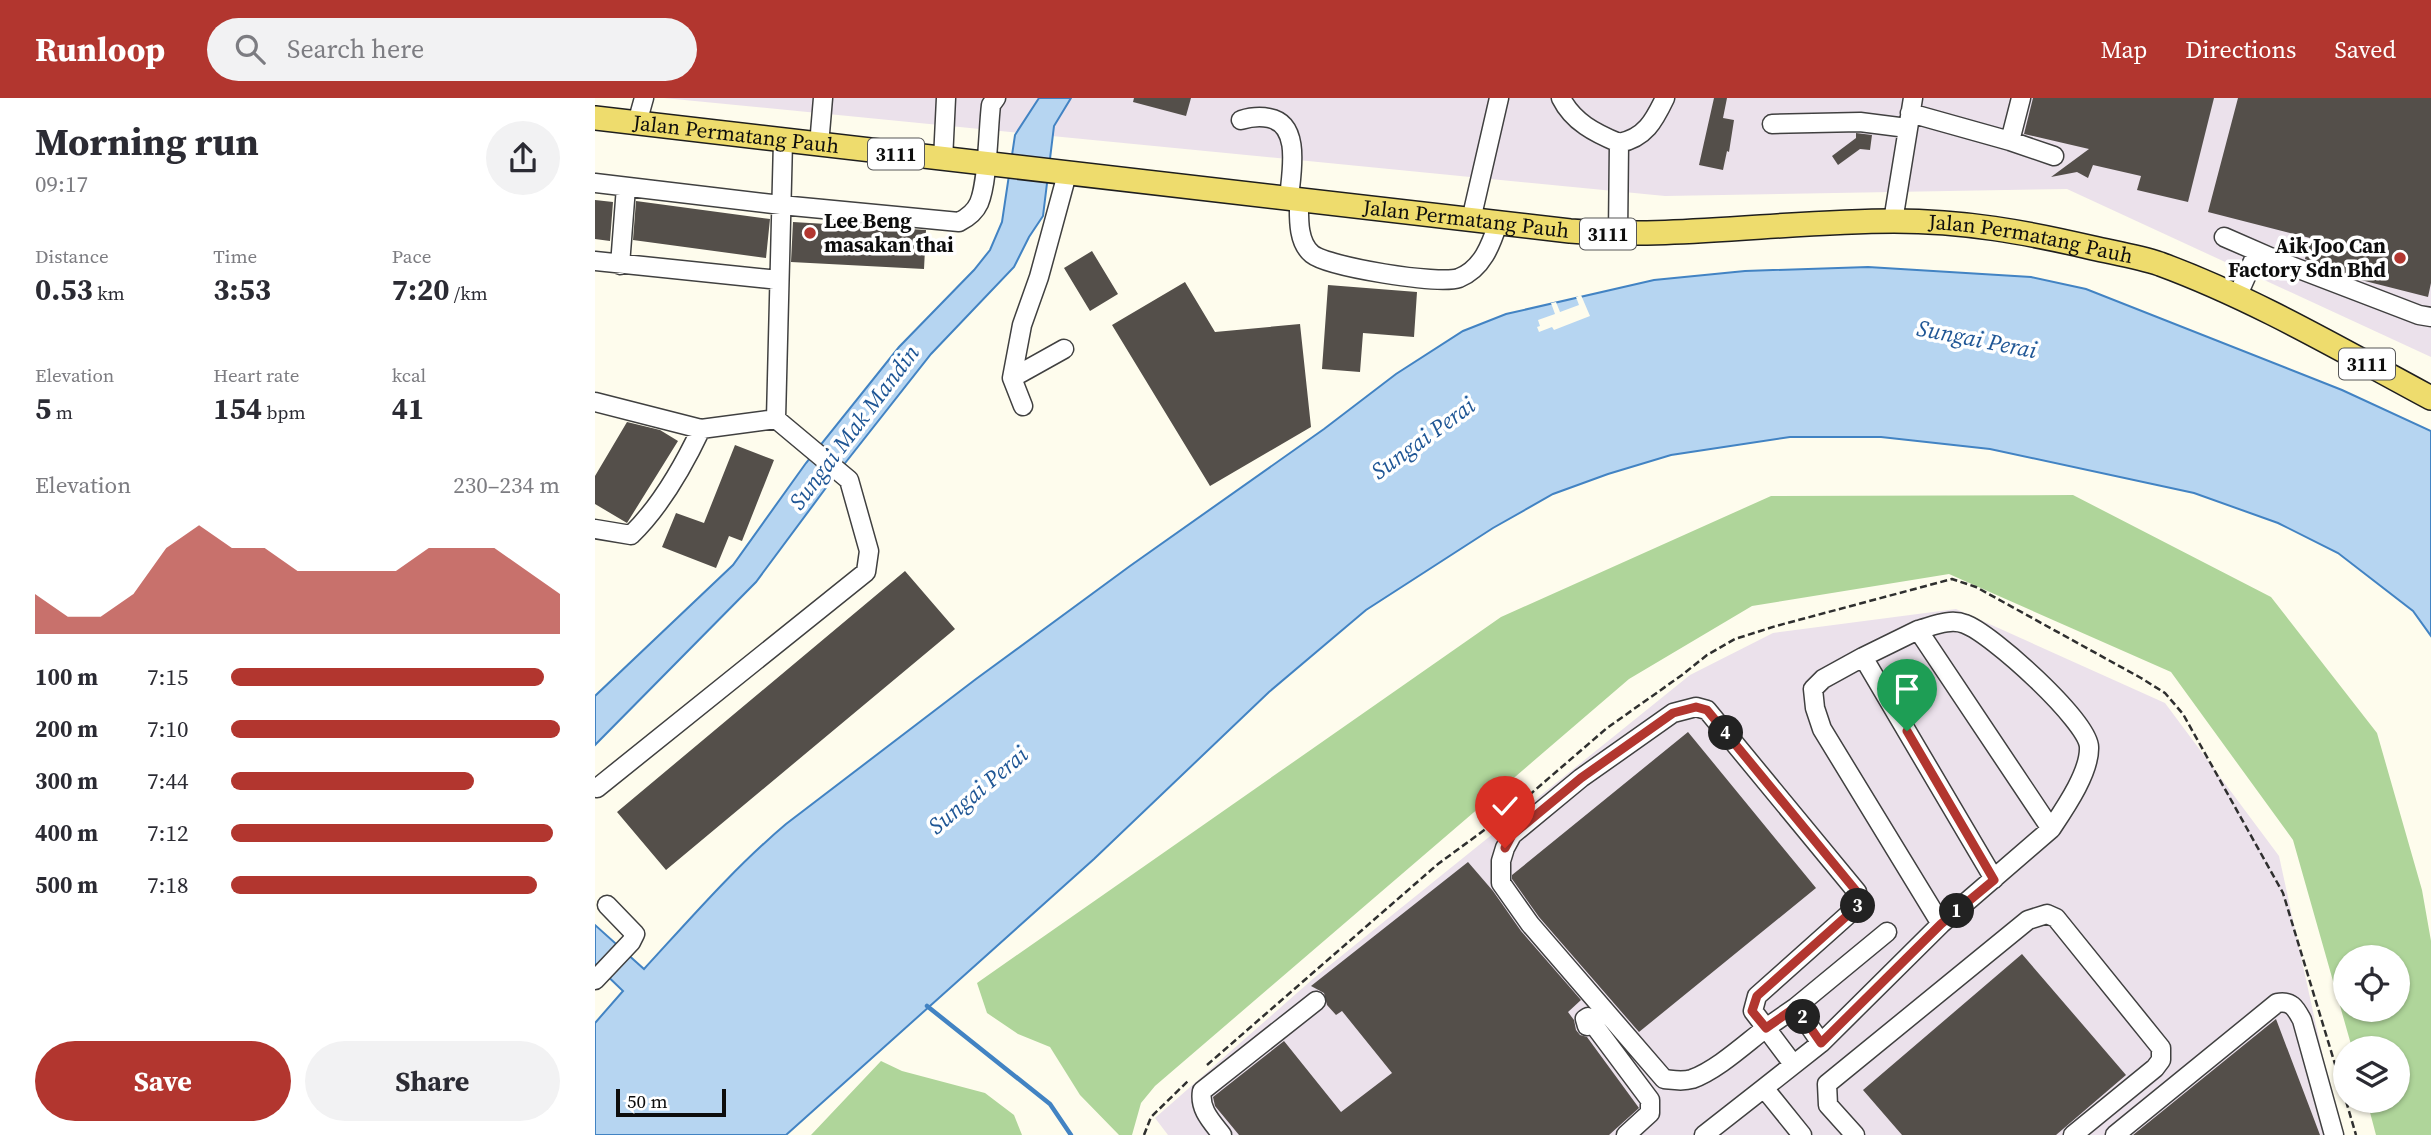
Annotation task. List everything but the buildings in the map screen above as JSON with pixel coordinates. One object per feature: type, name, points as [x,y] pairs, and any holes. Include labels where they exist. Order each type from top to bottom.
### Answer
[{"type":"main road","name":"Jalan Permatang Pauh","points":[[595,118],[1009,168],[1618,235],[1893,221],[1965,224],[2022,231],[2158,264],[2237,297],[2303,329],[2431,398]]},
{"type":"street","points":[[637,123],[644,98]]},
{"type":"street","points":[[818,145],[823,98]]},
{"type":"street","points":[[943,160],[946,98]]},
{"type":"street","points":[[595,183],[959,222],[969,217],[979,203],[986,165],[991,105],[996,98]]},
{"type":"street","points":[[1471,220],[1499,98]]},
{"type":"street","points":[[1561,98],[1565,106],[1592,132],[1619,143],[1644,133],[1655,120],[1665,98]]},
{"type":"street","points":[[2010,141],[2021,98]]},
{"type":"street","points":[[1893,221],[1910,113]]},
{"type":"street","points":[[1772,124],[1860,122],[1910,113],[2054,156]]},
{"type":"street","points":[[1241,120],[1254,117],[1273,118],[1285,128],[1292,149],[1294,198],[1301,237],[1312,255],[1331,262],[1448,281],[1461,277],[1486,254],[1498,223]]},
{"type":"street","points":[[776,419],[783,141]]},
{"type":"street","points":[[1618,235],[1619,143]]},
{"type":"street","points":[[1023,406],[1012,378],[1022,325],[1039,277],[1064,173]]},
{"type":"street","points":[[620,265],[626,187]]},
{"type":"street","points":[[2224,237],[2419,316],[2431,317]]},
{"type":"street","points":[[2237,297],[2257,252]]},
{"type":"street","points":[[595,261],[779,280]]},
{"type":"street","points":[[1012,378],[1064,349]]},
{"type":"street","points":[[595,402],[701,429],[776,419],[849,480],[869,551],[866,572],[597,788]]},
{"type":"street","points":[[595,529],[631,535],[647,519],[688,456],[701,429]]},
{"type":"street","points":[[1704,1135],[1821,1043],[1941,924],[2051,829],[2087,764],[2089,749],[2083,729],[2013,655],[1978,629],[1954,621],[1918,630],[1823,679],[1813,689],[1815,708],[1822,729],[1941,924]]},
{"type":"street","points":[[1918,630],[2051,829]]},
{"type":"street","points":[[1863,657],[1994,880]]},
{"type":"street","points":[[1793,1064],[1766,1028],[1752,1011],[1757,996],[1859,905],[1859,898],[1857,892],[1707,710],[1684,708],[1673,713],[1581,778],[1512,835],[1501,861],[1501,883],[1530,924],[1664,1079],[1681,1081],[1694,1078],[1721,1062],[1766,1028],[1796,1007],[1887,932]]},
{"type":"street","points":[[597,978],[635,934],[607,905]]},
{"type":"street","points":[[1855,1135],[1828,1105],[1827,1084],[2028,920],[2047,914],[2056,918],[2161,1048],[2161,1060],[2155,1068],[2073,1135]]},
{"type":"street","points":[[1221,1135],[1203,1108],[1202,1091],[1316,1001]]},
{"type":"street","points":[[2115,1135],[2277,1003],[2284,1001],[2295,1007],[2302,1020],[2334,1135]]},
{"type":"street","points":[[1796,1007],[1821,1043]]},
{"type":"street","points":[[1587,1026],[1585,1019],[1588,1017],[1650,1100],[1650,1114],[1626,1135]]},
{"type":"street","points":[[1764,1088],[1802,1135]]},
{"type":"path","points":[[2350,1113],[2356,1135]]},
{"type":"shaded area","points":[[664,98],[2431,98],[2431,357],[2067,189],[1665,196]]},
{"type":"shaded area","points":[[1956,609],[2165,703],[2279,856],[2333,1113],[2340,1135],[1168,1135],[1155,1118],[1314,978],[1690,675],[1773,633]]},
{"type":"green space","points":[[2073,495],[2271,597],[2377,733],[2422,890],[2431,941],[2431,1135],[2376,1135],[2370,1113],[2410,1113],[2410,1036],[2349,1036],[2345,1022],[2410,1022],[2410,945],[2333,945],[2333,981],[2293,840],[2171,672],[1949,574],[1752,606],[1629,679],[1155,1086],[1141,1103],[1132,1135],[1119,1135],[1080,1095],[1050,1047],[1018,1034],[987,1013],[977,983],[1501,617],[1771,496]]},
{"type":"green space","points":[[881,1061],[902,1071],[985,1093],[1014,1115],[1022,1135],[811,1135]]},
{"type":"water","name":"Sungai Mak Mandin","points":[[1039,98],[1071,98],[1054,126],[1043,216],[1014,267],[931,354],[756,582],[595,745],[595,696],[733,565],[806,463],[899,347],[990,250],[1002,222],[1015,135]]},
{"type":"water","name":"Sungai Perai","points":[[1868,267],[2031,277],[2086,289],[2342,390],[2431,431],[2431,636],[2413,611],[2338,553],[2278,523],[2194,493],[1990,449],[1881,437],[1790,437],[1671,455],[1553,494],[1493,528],[1366,610],[1269,692],[1094,859],[786,1135],[595,1135],[595,1023],[623,991],[595,964],[595,925],[644,969],[730,876],[786,824],[976,679],[1324,429],[1396,374],[1463,331],[1506,314],[1654,280],[1745,271]]},
{"type":"pier","points":[[1581,295],[1590,316],[1554,330],[1552,327],[1539,332],[1538,320],[1555,314],[1551,303],[1556,302],[1560,312],[1579,305],[1576,297]]},
{"type":"waterway","points":[[927,1006],[1050,1104],[1071,1135]]},
{"type":"place","name":"Lee Beng masakan thai","points":[[810,233]]},
{"type":"place","name":"Aik Joo Can Factory Sdn Bhd","points":[[2400,258]]},
{"type":"route","points":[[1505,848],[1512,835],[1581,778],[1673,713],[1684,708],[1707,710],[1857,892],[1859,905],[1757,996],[1753,1006],[1752,1011],[1766,1028],[1796,1007],[1821,1043],[1941,924],[1994,880],[1907,731]]}]
